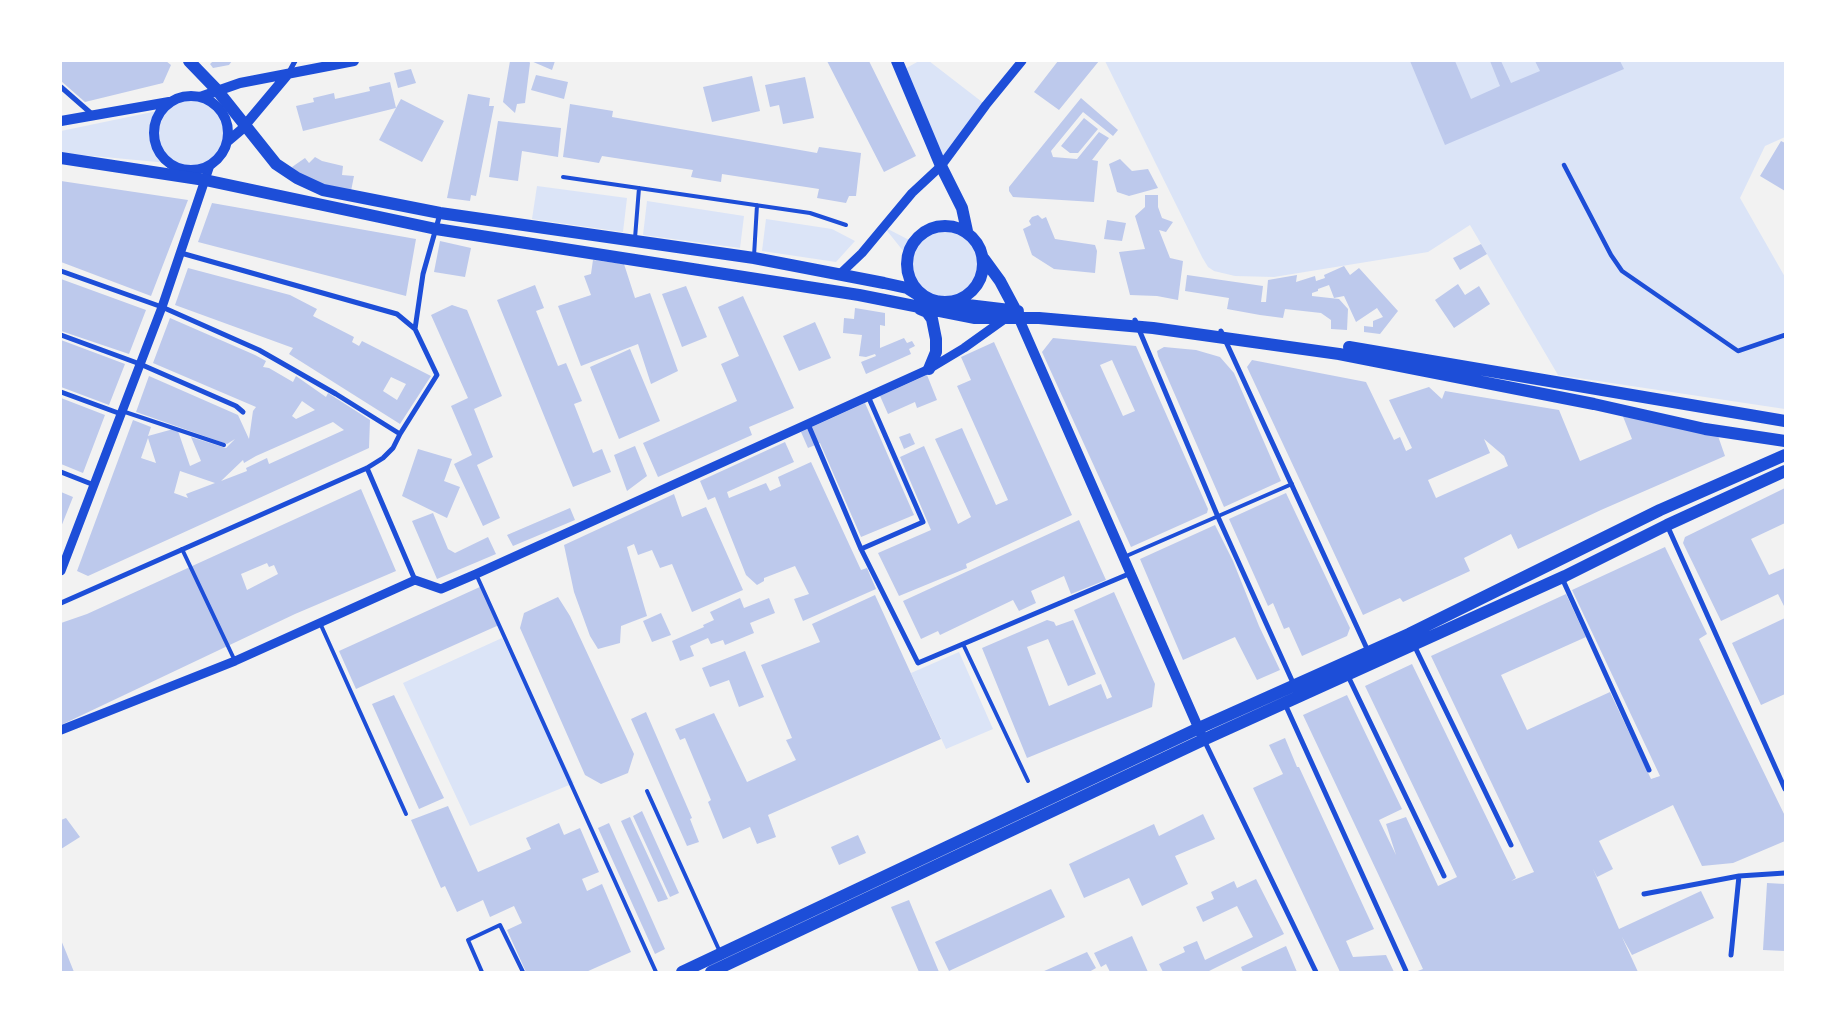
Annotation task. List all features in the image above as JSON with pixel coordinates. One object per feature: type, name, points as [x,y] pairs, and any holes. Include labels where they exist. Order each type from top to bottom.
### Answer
[{"type":"main road","points":[[200,97],[240,83],[354,61]]},
{"type":"main road","points":[[897,61],[941,166],[962,208],[967,231]]},
{"type":"main road","points":[[193,63],[276,164],[297,178],[323,190],[440,213],[754,258],[907,288],[920,299]]},
{"type":"main road","points":[[170,102],[159,115],[153,131],[154,143],[168,163],[179,169],[192,171],[210,165],[223,153],[228,141],[288,74]]},
{"type":"main road","points":[[61,121],[170,102],[181,97],[200,97],[209,100],[222,112],[228,128],[228,141]]},
{"type":"main road","points":[[61,158],[205,180],[436,229],[859,294],[920,299],[940,307],[1014,316],[1136,323],[1339,354],[1594,404],[1705,429],[1785,441]]},
{"type":"main road","points":[[929,369],[936,352],[934,326],[911,279],[907,267],[908,257],[918,237],[934,227],[948,226],[967,231],[977,241],[984,259],[1000,281],[1014,316],[1131,572],[1201,734]]},
{"type":"main road","points":[[940,307],[974,290],[981,278],[984,259]]},
{"type":"main road","points":[[1223,335],[1343,346],[1785,421]]},
{"type":"main road","points":[[711,972],[1201,734],[1294,686],[1418,629],[1660,510],[1785,455]]},
{"type":"main road","points":[[682,972],[1201,734],[1285,703],[1414,645],[1785,471]]},
{"type":"street","points":[[288,74],[295,61]]},
{"type":"street","points":[[840,274],[862,253],[912,193],[941,166],[986,105],[1022,61]]},
{"type":"street","points":[[61,87],[92,115]]},
{"type":"street","points":[[62,567],[162,307],[210,165]]},
{"type":"street","points":[[1564,165],[1611,255],[1622,271],[1738,351],[1785,335]]},
{"type":"street","points":[[414,330],[424,274],[440,213]]},
{"type":"street","points":[[61,603],[367,468],[383,458],[393,448],[437,375],[414,330],[397,314],[181,253]]},
{"type":"street","points":[[61,271],[162,307],[259,350],[336,394],[400,434]]},
{"type":"street","points":[[61,730],[235,661],[415,580],[441,589],[476,574],[929,369],[1014,316]]},
{"type":"street","points":[[1136,323],[1218,517],[1294,686]]},
{"type":"street","points":[[61,335],[140,364],[236,406],[243,412]]},
{"type":"street","points":[[1223,335],[1368,652]]},
{"type":"street","points":[[61,392],[121,413]]},
{"type":"street","points":[[860,549],[923,522],[868,396]]},
{"type":"street","points":[[808,424],[860,549],[918,663],[1131,572]]},
{"type":"street","points":[[367,468],[415,580]]},
{"type":"street","points":[[61,472],[94,485]]},
{"type":"street","points":[[1667,525],[1785,789]]},
{"type":"street","points":[[1562,577],[1649,770]]},
{"type":"street","points":[[1414,645],[1511,845]]},
{"type":"street","points":[[1347,675],[1444,876]]},
{"type":"street","points":[[1285,703],[1406,971]]},
{"type":"street","points":[[1201,734],[1316,972]]},
{"type":"street","points":[[1644,894],[1739,876],[1785,873]]},
{"type":"street","points":[[1731,954],[1739,876]]},
{"type":"lane","points":[[563,177],[810,213],[846,225]]},
{"type":"lane","points":[[635,241],[639,188]]},
{"type":"lane","points":[[754,258],[757,206]]},
{"type":"lane","points":[[121,413],[224,445]]},
{"type":"lane","points":[[1124,557],[1292,484]]},
{"type":"lane","points":[[182,549],[235,661]]},
{"type":"lane","points":[[476,574],[656,972]]},
{"type":"lane","points":[[320,623],[406,814]]},
{"type":"lane","points":[[963,644],[1028,781]]},
{"type":"lane","points":[[647,791],[721,954]]},
{"type":"lane","points":[[482,972],[468,940],[500,925],[523,972]]},
{"type":"shaded area","points":[[919,61],[929,61],[986,105],[940,161],[901,71]]},
{"type":"shaded area","points":[[1105,61],[1785,61],[1785,137],[1765,146],[1740,198],[1785,277],[1785,409],[1558,375],[1470,225],[1428,252],[1274,277],[1235,276],[1214,271],[1208,267],[1202,257]]},
{"type":"shaded area","points":[[194,96],[206,99],[217,106],[228,122],[228,141],[223,153],[215,162],[204,168],[192,171],[179,169],[168,163],[61,153],[61,131],[162,110],[170,102],[181,97]]},
{"type":"shaded area","points":[[537,186],[627,198],[623,232],[532,219]]},
{"type":"shaded area","points":[[647,201],[744,216],[740,248],[643,235]]},
{"type":"shaded area","points":[[766,219],[832,229],[855,241],[836,262],[762,251]]},
{"type":"shaded area","points":[[946,225],[967,231],[977,240],[983,252],[984,261],[981,278],[974,289],[963,297],[951,301],[939,301],[918,290],[911,279],[907,267],[908,257],[884,227],[913,242],[926,231],[934,227]]},
{"type":"shaded area","points":[[502,638],[574,783],[470,826],[403,683]]},
{"type":"shaded area","points":[[959,652],[993,729],[946,749],[911,673]]},
{"type":"building","points":[[61,61],[166,61],[171,65],[163,83],[85,102],[61,81]]},
{"type":"building","points":[[213,61],[232,61],[229,65],[213,68],[210,64]]},
{"type":"building","points":[[510,61],[529,61],[530,63],[525,103],[517,104],[515,113],[503,102]]},
{"type":"building","points":[[531,61],[555,61],[552,70]]},
{"type":"building","points":[[827,61],[869,61],[916,156],[884,172]]},
{"type":"building","points":[[1058,61],[1099,61],[1059,110],[1034,92]]},
{"type":"building","points":[[1410,61],[1455,61],[1471,99],[1500,86],[1490,61],[1501,61],[1511,83],[1540,71],[1535,61],[1620,61],[1624,69],[1445,145]]},
{"type":"building","points":[[411,69],[416,83],[398,88],[394,73]]},
{"type":"building","points":[[536,75],[568,82],[564,99],[531,90]]},
{"type":"building","points":[[752,76],[760,111],[712,122],[703,87]]},
{"type":"building","points":[[805,77],[814,118],[783,124],[779,105],[770,107],[765,85]]},
{"type":"building","points":[[390,82],[396,108],[303,131],[296,106],[314,102],[313,98],[334,93],[335,99],[370,91],[369,87]]},
{"type":"building","points":[[468,94],[490,98],[489,106],[494,106],[476,196],[471,195],[470,201],[447,198]]},
{"type":"building","points":[[1081,98],[1118,130],[1113,136],[1083,112],[1051,151],[1053,157],[1077,159],[1099,132],[1109,138],[1092,160],[1098,161],[1094,202],[1013,197],[1009,187]]},
{"type":"building","points":[[401,99],[444,121],[422,162],[379,140]]},
{"type":"building","points":[[570,104],[613,111],[612,117],[817,153],[819,147],[861,153],[856,196],[849,196],[846,203],[817,198],[819,189],[722,174],[721,182],[691,177],[693,170],[602,156],[599,163],[563,157]]},
{"type":"building","points":[[1084,118],[1098,129],[1078,153],[1070,153],[1061,146]]},
{"type":"building","points":[[498,121],[561,128],[558,157],[522,151],[518,181],[489,177]]},
{"type":"building","points":[[1781,141],[1785,143],[1785,191],[1760,176]]},
{"type":"building","points":[[315,157],[322,161],[343,166],[342,175],[354,176],[351,191],[318,186],[292,167],[305,158],[309,163]]},
{"type":"building","points":[[1120,159],[1132,171],[1148,169],[1158,188],[1129,196],[1117,192],[1109,164]]},
{"type":"building","points":[[61,181],[188,200],[151,296],[61,262]]},
{"type":"building","points":[[1145,195],[1158,195],[1158,207],[1162,218],[1173,222],[1166,232],[1159,230],[1170,258],[1183,261],[1178,300],[1157,296],[1130,295],[1119,252],[1145,249],[1135,216],[1145,207]]},
{"type":"building","points":[[212,203],[416,239],[406,296],[198,242]]},
{"type":"building","points":[[1038,215],[1042,219],[1046,217],[1055,239],[1095,245],[1097,251],[1095,273],[1054,269],[1032,255],[1023,229],[1031,225],[1029,221],[1032,217]]},
{"type":"building","points":[[1107,220],[1126,223],[1122,241],[1104,239]]},
{"type":"building","points":[[440,241],[471,248],[465,277],[434,272]]},
{"type":"building","points":[[1481,244],[1487,254],[1460,270],[1453,258]]},
{"type":"building","points":[[593,260],[624,264],[635,298],[650,293],[678,371],[651,384],[638,344],[581,366],[558,306],[591,295],[584,276],[591,274]]},
{"type":"building","points":[[1344,266],[1350,275],[1359,268],[1398,311],[1380,334],[1364,332],[1364,326],[1373,327],[1373,321],[1383,317],[1377,308],[1356,322],[1344,296],[1334,298],[1329,285],[1318,289],[1318,291],[1312,293],[1312,296],[1339,299],[1348,309],[1347,330],[1331,329],[1331,320],[1321,313],[1285,309],[1283,318],[1260,315],[1227,309],[1229,298],[1185,291],[1187,275],[1263,286],[1261,302],[1266,302],[1268,280],[1297,275],[1296,282],[1315,276],[1316,281],[1325,278],[1324,275]]},
{"type":"building","points":[[188,268],[290,295],[317,309],[313,316],[354,337],[352,342],[359,346],[362,341],[431,376],[400,424],[289,354],[293,348],[175,305]],"holes":[[[391,377],[406,384],[397,400],[383,391]]]},
{"type":"building","points":[[61,279],[146,310],[129,354],[61,331]]},
{"type":"building","points":[[1458,284],[1465,295],[1479,286],[1490,304],[1454,328],[1435,300]]},
{"type":"building","points":[[535,285],[544,308],[536,311],[558,366],[566,363],[582,401],[574,404],[593,453],[602,449],[611,472],[573,487],[497,300]]},
{"type":"building","points":[[686,286],[707,337],[682,347],[662,294]]},
{"type":"building","points":[[743,296],[794,408],[749,427],[752,435],[658,477],[643,443],[737,401],[721,364],[739,356],[718,307]]},
{"type":"building","points":[[452,305],[467,310],[502,396],[474,409],[493,457],[477,465],[500,518],[483,526],[454,464],[472,455],[451,406],[468,398],[431,315]]},
{"type":"building","points":[[855,308],[885,313],[885,326],[880,325],[880,348],[904,338],[907,343],[912,341],[915,346],[909,349],[911,354],[866,374],[861,362],[876,356],[875,354],[866,357],[859,356],[862,335],[843,333],[844,318],[854,319]]},
{"type":"building","points":[[170,318],[255,355],[266,361],[263,367],[269,368],[293,382],[296,376],[326,397],[328,393],[370,420],[369,448],[88,576],[77,571],[133,420],[151,427],[148,436],[177,428],[190,466],[201,461],[191,437],[226,448],[235,439],[227,444],[136,412],[149,376],[238,415],[249,439],[253,411],[256,407],[153,363]],"holes":[[[302,401],[315,410],[296,419],[292,416]],[[333,422],[344,430],[269,464],[267,458],[246,468],[247,471],[221,481],[243,460],[244,463]],[[148,438],[156,463],[141,458]],[[180,471],[215,483],[186,494],[188,498],[174,493]]]},
{"type":"building","points":[[815,322],[831,358],[799,371],[783,336]]},
{"type":"building","points":[[1053,338],[1136,346],[1208,509],[1207,513],[1131,547],[1042,352]],"holes":[[[1112,360],[1135,411],[1123,416],[1100,365]]]},
{"type":"building","points":[[61,340],[125,364],[109,405],[61,387]]},
{"type":"building","points":[[994,342],[1072,515],[966,564],[967,568],[899,596],[878,553],[931,530],[900,457],[924,446],[958,524],[971,517],[935,439],[962,428],[996,505],[1008,500],[957,386],[971,380],[961,357]]},
{"type":"building","points":[[1164,347],[1196,350],[1220,357],[1234,373],[1281,481],[1224,507],[1158,356],[1157,351]]},
{"type":"building","points":[[630,349],[660,421],[619,439],[590,367]]},
{"type":"building","points":[[1252,360],[1366,382],[1394,440],[1400,437],[1406,451],[1412,448],[1389,400],[1429,387],[1442,399],[1445,391],[1559,410],[1580,461],[1632,439],[1622,414],[1718,436],[1725,456],[1601,510],[1518,549],[1511,534],[1464,558],[1470,571],[1403,602],[1400,598],[1363,615],[1247,367]],"holes":[[[1484,439],[1504,456],[1508,466],[1436,498],[1428,480],[1490,453]]]},
{"type":"building","points":[[927,375],[937,400],[917,408],[915,402],[888,414],[880,396]]},
{"type":"building","points":[[61,398],[105,415],[83,473],[61,464]]},
{"type":"building","points":[[865,403],[914,515],[861,537],[820,443],[808,448],[801,432]]},
{"type":"building","points":[[910,433],[915,444],[904,449],[899,437]]},
{"type":"building","points":[[785,442],[794,462],[727,492],[729,498],[766,483],[770,491],[781,486],[778,477],[811,462],[861,570],[867,568],[876,589],[803,621],[794,599],[809,594],[795,566],[764,578],[764,581],[757,585],[746,575],[715,497],[708,500],[700,481]]},
{"type":"building","points":[[635,446],[647,476],[627,491],[614,455]]},
{"type":"building","points":[[418,449],[452,459],[444,481],[460,487],[447,518],[402,496]]},
{"type":"building","points":[[1785,488],[1785,523],[1751,539],[1769,575],[1785,568],[1785,608],[1778,594],[1721,621],[1683,543],[1685,537]]},
{"type":"building","points":[[361,489],[396,571],[295,614],[61,725],[61,623],[87,614]],"holes":[[[267,563],[269,567],[274,565],[278,574],[247,590],[241,574]]]},
{"type":"building","points":[[61,492],[73,497],[61,527]]},
{"type":"building","points":[[1286,493],[1350,628],[1347,636],[1302,656],[1289,627],[1284,629],[1273,603],[1268,606],[1229,519]]},
{"type":"building","points":[[674,494],[682,517],[706,507],[743,590],[692,612],[672,564],[660,568],[652,550],[638,555],[634,544],[627,547],[647,616],[621,626],[620,643],[598,649],[590,636],[574,592],[564,545]]},
{"type":"building","points":[[570,508],[575,520],[513,546],[507,535]]},
{"type":"building","points":[[433,513],[448,549],[455,553],[488,537],[496,554],[437,579],[412,521]]},
{"type":"building","points":[[1079,520],[1106,580],[1071,594],[1064,576],[1031,591],[1036,603],[1019,611],[1013,600],[940,635],[938,631],[921,639],[903,601]]},
{"type":"building","points":[[1215,525],[1233,561],[1259,626],[1280,670],[1257,680],[1235,637],[1183,660],[1140,559]]},
{"type":"building","points":[[1665,547],[1707,634],[1699,639],[1785,816],[1785,841],[1733,863],[1702,866],[1673,805],[1599,841],[1613,869],[1597,877],[1593,869],[1619,929],[1701,891],[1714,918],[1632,955],[1622,937],[1638,972],[1415,972],[1423,969],[1303,715],[1347,695],[1402,809],[1379,820],[1396,855],[1386,824],[1406,817],[1438,886],[1457,877],[1365,686],[1412,664],[1516,878],[1511,881],[1534,872],[1431,656],[1566,594],[1586,637],[1501,675],[1527,730],[1610,692],[1651,779],[1660,776],[1572,590]]},
{"type":"building","points":[[482,586],[499,625],[356,689],[339,651]]},
{"type":"building","points":[[1114,592],[1155,684],[1152,707],[1027,758],[982,648],[1047,620],[1054,622],[1056,626],[1073,620],[1096,674],[1068,686],[1048,639],[1027,647],[1049,706],[1101,684],[1107,699],[1112,697],[1074,610]]},
{"type":"building","points":[[875,595],[941,739],[768,815],[776,837],[757,844],[750,827],[723,839],[708,802],[711,800],[685,738],[680,740],[675,729],[714,713],[747,782],[796,760],[786,740],[792,738],[761,665],[820,642],[812,624]]},
{"type":"building","points":[[558,597],[570,616],[634,754],[628,773],[601,784],[585,775],[520,628],[524,613]]},
{"type":"building","points":[[740,598],[744,608],[769,598],[775,613],[750,623],[754,633],[725,645],[723,640],[711,644],[708,638],[690,646],[694,656],[680,661],[672,641],[704,627],[703,625],[714,620],[710,612]]},
{"type":"building","points":[[661,613],[671,635],[652,642],[643,621]]},
{"type":"building","points":[[1785,618],[1785,694],[1761,705],[1732,643]]},
{"type":"building","points":[[745,651],[764,697],[739,707],[729,680],[710,687],[702,668]]},
{"type":"building","points":[[394,695],[444,798],[419,809],[372,704]]},
{"type":"building","points":[[646,712],[692,818],[690,819],[699,842],[687,846],[631,719]]},
{"type":"building","points":[[1285,738],[1374,929],[1346,941],[1353,957],[1386,955],[1394,972],[1340,972],[1253,788],[1283,774],[1269,745]]},
{"type":"building","points":[[448,806],[478,872],[531,849],[526,838],[559,823],[564,835],[580,828],[599,872],[582,879],[587,891],[602,884],[631,952],[586,972],[526,972],[507,930],[522,923],[514,906],[490,917],[483,900],[457,912],[445,886],[441,888],[411,820]]},
{"type":"building","points":[[642,811],[679,893],[670,897],[633,816]]},
{"type":"building","points":[[1203,814],[1215,839],[1175,856],[1188,884],[1142,906],[1129,878],[1084,898],[1069,864],[1154,824],[1159,836]]},
{"type":"building","points":[[630,817],[668,899],[658,902],[621,821]]},
{"type":"building","points":[[66,818],[80,837],[61,849],[61,820]]},
{"type":"building","points":[[609,823],[665,949],[655,954],[598,828]]},
{"type":"building","points":[[858,835],[866,853],[839,865],[831,847]]},
{"type":"building","points":[[1256,879],[1284,934],[1207,972],[1163,972],[1159,964],[1185,952],[1183,947],[1197,941],[1205,960],[1253,937],[1237,906],[1203,922],[1196,907],[1214,899],[1211,892],[1234,881],[1237,888]]},
{"type":"building","points":[[1767,883],[1785,884],[1785,951],[1763,950]]},
{"type":"building","points":[[1051,889],[1065,917],[949,971],[935,942]]},
{"type":"building","points":[[909,900],[939,972],[919,972],[891,907]]},
{"type":"building","points":[[1132,936],[1148,972],[1110,972],[1106,964],[1101,967],[1094,953]]},
{"type":"building","points":[[61,940],[66,952],[74,972],[61,972]]},
{"type":"building","points":[[1286,946],[1297,972],[1243,972],[1241,967]]},
{"type":"building","points":[[1087,952],[1096,968],[1089,972],[1042,972]]}]
